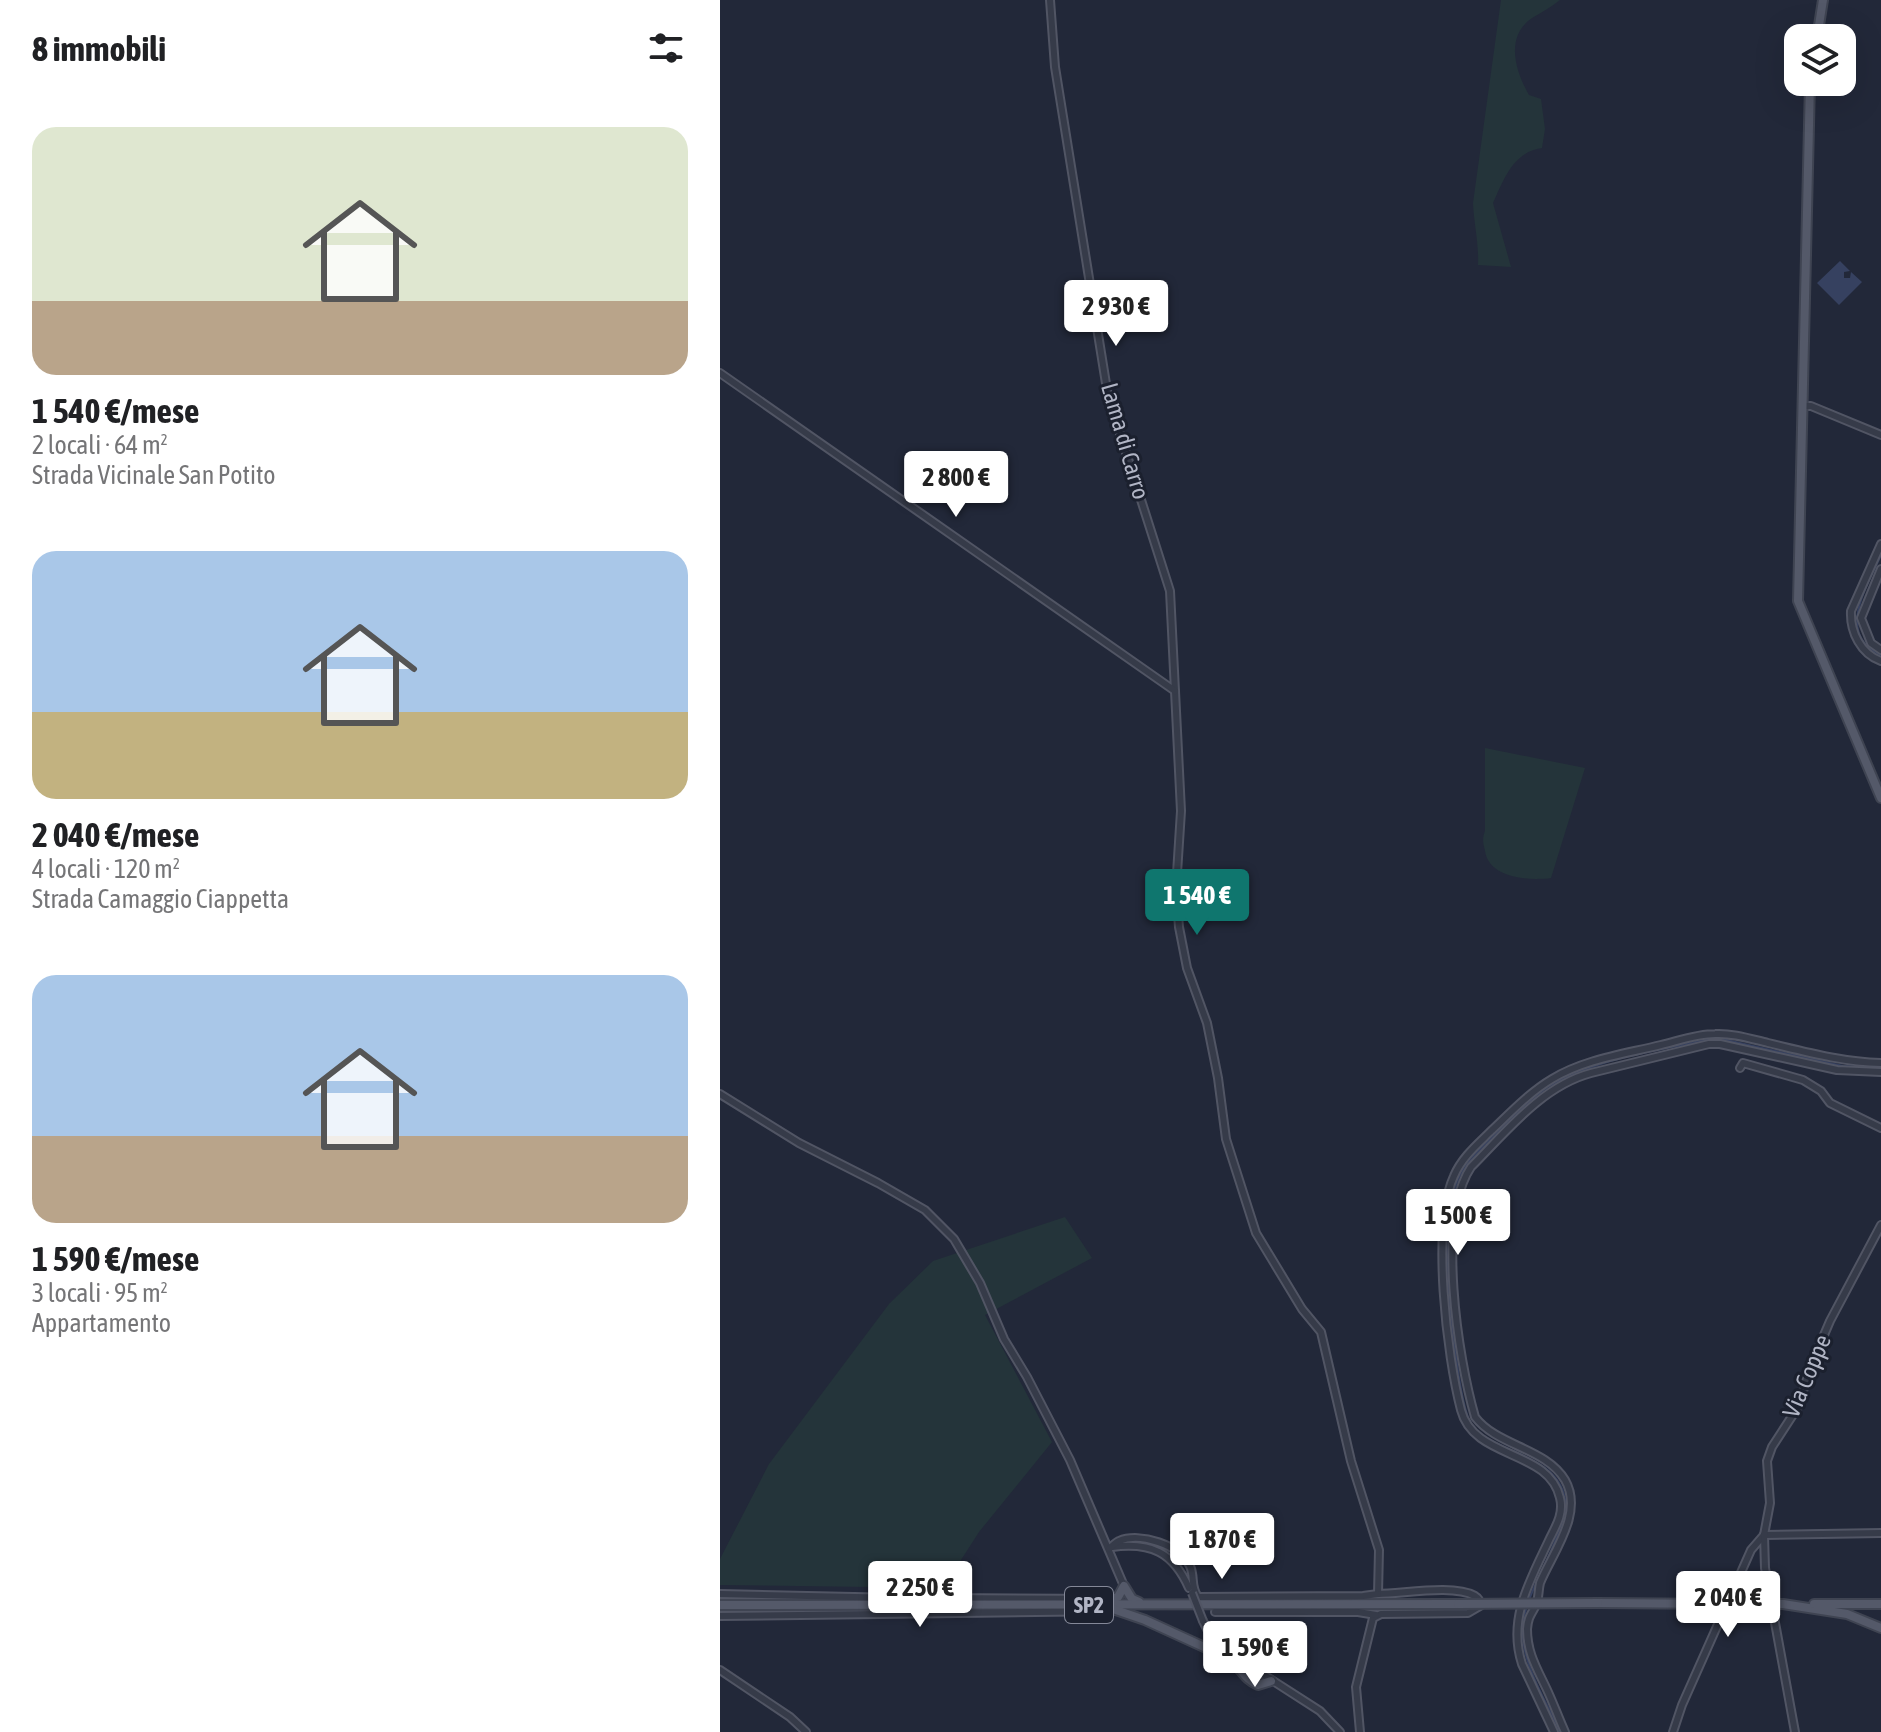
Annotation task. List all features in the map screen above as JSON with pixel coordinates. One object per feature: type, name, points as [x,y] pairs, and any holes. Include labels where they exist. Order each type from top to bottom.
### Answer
[{"type":"main road","points":[[1819,24],[1823,0]]},
{"type":"main road","points":[[1810,96],[1799,609],[1881,798]]},
{"type":"main road","points":[[1095,1605],[1118,1597],[1124,1586],[1132,1599],[1145,1604]]},
{"type":"main road","name":"SP2","points":[[720,1605],[1881,1603]]},
{"type":"main road","points":[[1160,1626],[1154,1613],[1169,1604]]},
{"type":"main road","points":[[1783,1604],[1847,1614],[1881,1628]]},
{"type":"main road","points":[[1095,1605],[1160,1626],[1226,1657],[1255,1684],[1271,1681]]},
{"type":"main road","points":[[1255,1684],[1258,1673]]},
{"type":"street","name":"Lama di Carro","points":[[1050,0],[1055,67],[1108,396],[1170,591],[1181,811],[1176,889],[1187,968],[1207,1023],[1226,1139],[1256,1233],[1302,1309],[1321,1332],[1351,1461],[1379,1550],[1378,1594]]},
{"type":"street","points":[[720,373],[1175,691]]},
{"type":"street","points":[[1803,406],[1811,406],[1881,435]]},
{"type":"street","points":[[1881,544],[1851,611],[1855,636],[1867,654],[1881,661]]},
{"type":"street","points":[[1881,569],[1862,612],[1862,622],[1871,643],[1881,650]]},
{"type":"street","points":[[1852,624],[1862,622]]},
{"type":"street","points":[[1554,1732],[1519,1653],[1517,1622],[1559,1518],[1561,1500],[1553,1481],[1532,1465],[1480,1439],[1461,1413],[1442,1273],[1449,1188],[1458,1168],[1473,1149],[1518,1106],[1553,1078],[1583,1064],[1713,1034],[1739,1036],[1850,1062],[1881,1063]]},
{"type":"street","points":[[1565,1732],[1532,1660],[1527,1646],[1527,1627],[1528,1616],[1537,1606],[1539,1585],[1568,1520],[1568,1487],[1560,1472],[1481,1425],[1475,1417],[1457,1329],[1454,1273],[1459,1193],[1463,1179],[1551,1091],[1583,1075],[1709,1044],[1849,1072],[1881,1072]]},
{"type":"street","points":[[1774,1055],[1776,1045]]},
{"type":"street","points":[[1641,1050],[1644,1060]]},
{"type":"street","points":[[1740,1068],[1743,1063],[1793,1075],[1821,1091],[1830,1103],[1881,1128]]},
{"type":"street","points":[[720,1094],[799,1143],[925,1210],[954,1239],[980,1283],[995,1322],[1070,1460],[1124,1586]]},
{"type":"street","points":[[1473,1149],[1481,1158]]},
{"type":"street","name":"Via Coppe","points":[[1764,1535],[1770,1503],[1769,1454],[1798,1407],[1830,1321],[1881,1225]]},
{"type":"street","points":[[1442,1273],[1454,1273]]},
{"type":"street","points":[[1456,1382],[1467,1381]]},
{"type":"street","points":[[1532,1465],[1538,1457]]},
{"type":"street","points":[[1673,1732],[1751,1550],[1764,1535],[1881,1533]]},
{"type":"street","points":[[1764,1535],[1765,1568],[1795,1732]]},
{"type":"street","points":[[1110,1548],[1117,1542],[1139,1539],[1151,1540],[1176,1551],[1190,1565],[1192,1586],[1198,1597],[1363,1596],[1447,1591],[1474,1595],[1480,1606],[1474,1611],[1459,1614],[1215,1612]]},
{"type":"street","points":[[1110,1548],[1149,1548],[1165,1554],[1183,1573],[1211,1637],[1258,1673],[1320,1711],[1340,1732]]},
{"type":"street","points":[[1540,1561],[1549,1565]]},
{"type":"street","points":[[720,1594],[1111,1599]]},
{"type":"street","points":[[720,1616],[1120,1611]]},
{"type":"street","points":[[1360,1732],[1356,1687],[1376,1615]]},
{"type":"street","points":[[720,1670],[790,1717],[806,1732]]},
{"type":"street","points":[[1539,1698],[1549,1694]]},
{"type":"shaded area","points":[[1501,0],[1560,0],[1523,26],[1515,45],[1517,66],[1524,86],[1529,95],[1541,99],[1545,129],[1542,148],[1517,161],[1493,203],[1511,267],[1478,265],[1473,203]]},
{"type":"shaded area","points":[[1485,748],[1585,768],[1551,878],[1511,876],[1488,860],[1483,841]]},
{"type":"shaded area","points":[[1065,1217],[1092,1258],[985,1315],[1052,1442],[979,1532],[943,1588],[720,1585],[720,1559],[769,1464],[889,1304],[933,1261]]},
{"type":"water","points":[[1840,261],[1850,271],[1844,272],[1844,278],[1850,278],[1851,272],[1862,282],[1839,305],[1817,283]]},
{"type":"waterway","points":[[1881,555],[1858,609],[1857,623],[1867,646],[1881,655]]},
{"type":"waterway","points":[[1529,1600],[1558,1534],[1565,1499],[1559,1483],[1549,1472],[1479,1432],[1466,1412],[1454,1342],[1448,1269],[1453,1195],[1464,1168],[1516,1114],[1548,1087],[1606,1062],[1722,1039],[1843,1066],[1881,1068]]},
{"type":"waterway","points":[[1527,1606],[1523,1622],[1526,1655],[1560,1732]]}]
